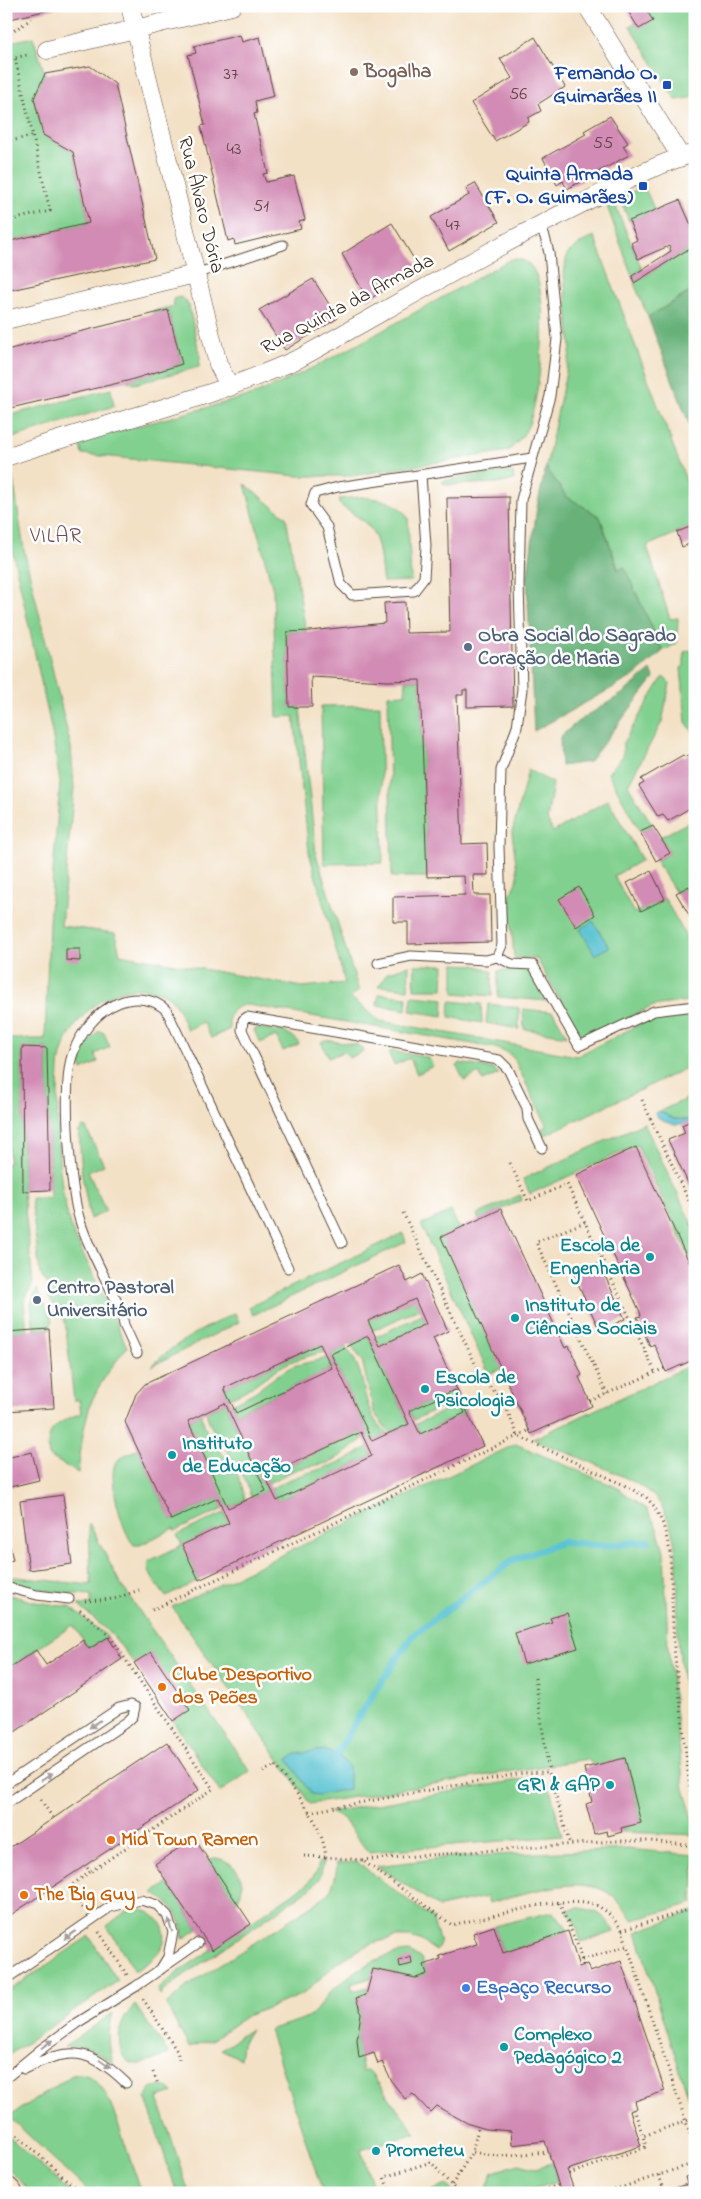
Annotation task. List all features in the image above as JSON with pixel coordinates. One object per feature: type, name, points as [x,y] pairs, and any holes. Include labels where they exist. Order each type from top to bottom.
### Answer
[{"type":"main road","points":[[6,2190],[9,2193]]},
{"type":"street","name":"Rua Álvaro Dória","points":[[130,6],[218,364],[230,387]]},
{"type":"street","points":[[47,50],[232,6]]},
{"type":"street","points":[[588,6],[688,155]]},
{"type":"street","name":"Rua Quinta da Armada","points":[[6,457],[64,437],[230,387],[300,358],[538,225],[623,183],[688,155]]},
{"type":"street","points":[[6,320],[195,274]]},
{"type":"lane","points":[[497,957],[502,945],[499,846],[501,770],[517,727],[522,689],[519,585],[521,500],[550,396],[557,339],[549,253],[545,237],[538,225]]},
{"type":"lane","points":[[195,274],[283,245]]},
{"type":"lane","points":[[421,475],[426,546],[424,578],[414,591],[352,595],[341,584],[327,527],[311,505],[315,493],[338,487],[532,458]]},
{"type":"lane","points":[[378,963],[412,956],[486,960],[497,957],[512,964],[533,965],[579,1046],[654,1011],[695,1006]]},
{"type":"lane","points":[[137,1353],[124,1325],[122,1310],[80,1223],[72,1176],[68,1116],[70,1068],[79,1040],[90,1024],[105,1010],[129,999],[143,999],[154,1001],[167,1011],[288,1268]]},
{"type":"lane","points":[[342,1243],[242,1030],[243,1020],[248,1017],[499,1060],[508,1069],[527,1108],[528,1119],[542,1148]]},
{"type":"lane","points":[[6,1587],[37,1595],[69,1599]]},
{"type":"lane","points":[[6,1784],[119,1708],[126,1705],[135,1707],[133,1716],[128,1721],[6,1804]]},
{"type":"lane","points":[[6,1979],[110,1907],[141,1900],[157,1905],[167,1916],[173,1932],[168,1958],[160,1970]]},
{"type":"lane","points":[[8,2077],[76,2023],[160,1970],[198,1943]]},
{"type":"lane","points":[[8,2077],[36,2062],[64,2054],[81,2054],[96,2058],[110,2067],[126,2083]]},
{"type":"path","points":[[6,36],[30,19]]},
{"type":"path","points":[[6,222],[50,211],[14,58]]},
{"type":"path","points":[[6,142],[32,136]]},
{"type":"path","points":[[642,1100],[695,1214]]},
{"type":"path","points":[[510,1163],[528,1201],[567,1184],[655,1372]]},
{"type":"path","points":[[403,1213],[483,1380],[503,1400],[518,1436],[624,1484],[646,1497],[654,1506],[663,1524],[670,1551],[674,1648],[690,1789],[695,1803]]},
{"type":"path","points":[[585,1222],[536,1242],[607,1394]]},
{"type":"path","points":[[590,1402],[665,1368]]},
{"type":"path","points":[[152,1610],[530,1430]]},
{"type":"path","points":[[535,1678],[549,1772],[570,1845]]},
{"type":"path","points":[[263,1772],[275,1765],[318,1826],[325,1844],[326,1857]]},
{"type":"path","points":[[309,1812],[524,1773],[549,1772]]},
{"type":"path","points":[[32,1787],[53,1818]]},
{"type":"path","points":[[304,1856],[362,1860],[650,1841],[695,1846]]},
{"type":"path","points":[[362,1860],[452,1925],[559,1902],[598,1904],[612,1915],[622,1930],[695,2149]]},
{"type":"path","points":[[78,1901],[69,1887],[90,1872],[86,1866]]},
{"type":"path","points":[[559,1902],[577,1944],[583,1966]]},
{"type":"path","points":[[622,1930],[695,1908]]},
{"type":"path","points":[[582,1960],[627,1946]]},
{"type":"path","points":[[153,2072],[158,2084]]},
{"type":"path","points":[[569,2174],[646,2147],[634,2109]]},
{"type":"path","points":[[643,2136],[695,2118]]},
{"type":"path","points":[[6,2124],[81,2193]]},
{"type":"path","points":[[452,2185],[472,2152],[478,2130]]},
{"type":"path","points":[[472,2152],[499,2156],[548,2152]]},
{"type":"path","points":[[390,2193],[384,2177],[431,2162],[458,2193]]},
{"type":"path","points":[[606,2193],[695,2163]]},
{"type":"path","points":[[659,2175],[665,2193]]},
{"type":"path","points":[[533,2193],[559,2185]]},
{"type":"path","points":[[623,2187],[624,2193]]},
{"type":"green space","points":[[659,6],[695,6],[695,93],[690,98],[676,100],[630,26]]},
{"type":"green space","points":[[33,37],[45,74],[34,98],[43,135],[73,152],[89,223],[6,242],[6,43]]},
{"type":"green space","points":[[644,186],[655,211],[629,221],[620,198]]},
{"type":"green space","points":[[613,200],[642,269],[632,276],[607,206]]},
{"type":"green space","points":[[594,236],[695,504],[695,525],[647,546],[670,619],[678,618],[677,643],[663,651],[624,567],[619,570],[600,517],[566,496],[546,467],[571,348],[564,274],[567,254]]},
{"type":"green space","points":[[695,245],[695,289],[648,317],[634,283]]},
{"type":"green space","points":[[511,259],[527,262],[536,276],[541,294],[542,341],[537,390],[529,424],[520,439],[508,451],[351,476],[298,476],[82,454],[79,442],[253,395],[292,378],[353,347]]},
{"type":"green space","points":[[695,289],[695,439],[648,317]]},
{"type":"green space","points":[[180,297],[189,306],[200,357],[199,367],[134,384],[127,381],[182,364],[168,310],[153,314],[153,311],[174,306],[173,299]]},
{"type":"green space","points":[[111,389],[114,406],[6,440],[6,416]]},
{"type":"green space","points":[[11,465],[24,550],[71,747],[74,787],[61,926],[115,933],[120,954],[302,987],[345,983],[309,852],[294,716],[277,717],[273,590],[245,484],[286,517],[306,631],[287,632],[289,706],[300,707],[316,854],[359,991],[350,997],[380,1021],[577,1056],[654,1017],[695,1012],[695,1064],[545,1135],[541,1129],[547,1126],[514,1059],[509,1054],[496,1048],[248,1005],[238,1007],[232,1012],[229,1019],[230,1029],[211,1038],[203,1022],[187,1030],[180,1012],[172,1000],[165,994],[151,990],[136,989],[122,991],[95,1005],[74,1028],[66,1041],[61,1055],[58,1092],[59,1161],[63,1195],[71,1228],[127,1347],[102,1381],[91,1403],[84,1428],[78,1473],[49,1456],[48,1446],[54,1427],[81,1413],[79,1400],[74,1400],[65,1321],[49,1298],[47,1283],[40,1274],[31,1198],[50,1198],[47,1048],[22,1048],[23,1191],[33,1283],[24,1301],[27,1331],[6,1332],[6,1166],[9,1161],[6,1039],[45,1039],[49,923],[60,783],[52,732],[13,553],[7,553],[6,551],[6,467]]},
{"type":"green space","points":[[546,467],[566,496],[600,517],[618,570],[624,567],[663,651],[634,676],[534,731],[527,580],[537,507]]},
{"type":"green space","points":[[513,473],[514,480],[501,483],[446,485],[442,482],[445,480]]},
{"type":"green space","points":[[362,497],[394,504],[408,518],[411,581],[383,582],[374,533],[363,521],[339,504],[339,499]]},
{"type":"green space","points":[[690,650],[695,656],[695,735],[686,722],[681,668],[684,666],[684,652]]},
{"type":"green space","points":[[651,670],[654,678],[589,762],[561,766],[560,737],[577,722],[622,694]]},
{"type":"green space","points":[[663,677],[670,683],[662,722],[628,785],[653,826],[640,832],[608,773],[623,756],[623,743]]},
{"type":"green space","points":[[420,680],[427,877],[392,877],[388,695],[405,694],[406,681]]},
{"type":"green space","points":[[380,705],[383,863],[324,864],[321,706]]},
{"type":"green space","points":[[528,770],[553,783],[547,820],[553,832],[608,800],[642,860],[614,876],[634,913],[665,899],[695,952],[695,1000],[653,1006],[582,1040],[537,959],[514,958],[509,897],[518,878],[512,833]]},
{"type":"green space","points":[[695,819],[695,894],[689,886],[676,893],[656,861],[670,853],[660,837]]},
{"type":"green space","points":[[454,964],[475,965],[492,971],[492,996],[454,993]]},
{"type":"green space","points":[[409,965],[408,989],[379,986],[387,973]]},
{"type":"green space","points":[[415,965],[444,965],[443,989],[414,989]]},
{"type":"green space","points":[[524,969],[532,973],[548,1001],[498,997],[498,971]]},
{"type":"green space","points":[[379,994],[407,997],[406,1010],[377,1005]]},
{"type":"green space","points":[[412,996],[444,999],[443,1016],[410,1011]]},
{"type":"green space","points":[[450,1001],[481,1004],[482,1023],[449,1017]]},
{"type":"green space","points":[[488,1004],[519,1008],[519,1029],[486,1023]]},
{"type":"green space","points":[[523,1009],[553,1012],[567,1036],[524,1029]]},
{"type":"green space","points":[[258,1028],[287,1033],[296,1039],[299,1044],[283,1051],[276,1036],[260,1043],[254,1030]]},
{"type":"green space","points":[[100,1031],[104,1033],[110,1047],[95,1054],[98,1062],[82,1070],[82,1060],[86,1048]]},
{"type":"green space","points":[[325,1040],[358,1045],[364,1051],[349,1058],[344,1051],[329,1058],[321,1042]]},
{"type":"green space","points":[[391,1051],[426,1057],[433,1066],[417,1074],[410,1058],[394,1065],[389,1054]]},
{"type":"green space","points":[[460,1063],[493,1069],[499,1074],[483,1081],[479,1073],[464,1081],[457,1066]]},
{"type":"green space","points":[[695,1095],[695,1119],[673,1119],[660,1111]]},
{"type":"green space","points":[[644,1123],[695,1231],[695,1269],[637,1145],[530,1194],[523,1179]]},
{"type":"green space","points":[[83,1127],[86,1128],[104,1165],[88,1172],[106,1211],[90,1219],[82,1175],[79,1131]]},
{"type":"green space","points":[[520,1195],[522,1200],[479,1220],[477,1215]]},
{"type":"green space","points":[[451,1211],[459,1229],[502,1368],[489,1374],[421,1225]]},
{"type":"green space","points":[[403,1233],[406,1242],[253,1315],[249,1307]]},
{"type":"green space","points":[[37,1289],[53,1320],[49,1329],[34,1330],[31,1303]]},
{"type":"green space","points":[[415,1299],[419,1309],[372,1331],[368,1321]]},
{"type":"green space","points":[[235,1313],[239,1322],[152,1366],[181,1342]]},
{"type":"green space","points":[[422,1315],[426,1324],[380,1346],[375,1337]]},
{"type":"green space","points":[[368,1336],[409,1424],[390,1433],[374,1413],[362,1360],[351,1345]]},
{"type":"green space","points":[[320,1344],[324,1352],[290,1362],[249,1388],[229,1398],[224,1388]]},
{"type":"green space","points":[[345,1347],[353,1357],[358,1368],[371,1413],[377,1424],[387,1434],[372,1441],[331,1354]]},
{"type":"green space","points":[[327,1358],[332,1368],[236,1413],[232,1404],[255,1392],[279,1374],[293,1366]]},
{"type":"green space","points":[[695,1363],[695,1779],[679,1650],[676,1551],[666,1514],[656,1498],[634,1482],[533,1439]]},
{"type":"green space","points":[[455,1390],[459,1398],[414,1420],[409,1411]]},
{"type":"green space","points":[[225,1403],[266,1491],[251,1498],[242,1473],[210,1424],[206,1412]]},
{"type":"green space","points":[[461,1403],[465,1413],[420,1434],[416,1424]]},
{"type":"green space","points":[[202,1414],[209,1437],[233,1467],[242,1487],[245,1500],[228,1508],[188,1421]]},
{"type":"green space","points":[[361,1432],[364,1438],[344,1454],[328,1463],[297,1469],[268,1483],[265,1476]]},
{"type":"green space","points":[[516,1444],[616,1487],[647,1509],[657,1528],[664,1551],[668,1647],[684,1789],[695,1825],[695,1835],[622,1832],[621,1828],[641,1822],[625,1758],[595,1766],[587,1759],[310,1804],[172,1607]]},
{"type":"green space","points":[[368,1446],[372,1456],[277,1501],[271,1489],[295,1477],[344,1460]]},
{"type":"green space","points":[[138,1449],[171,1520],[218,1498],[223,1509],[175,1531],[174,1528],[140,1545],[134,1545],[129,1539],[117,1505],[113,1471],[119,1459]]},
{"type":"green space","points":[[224,1513],[229,1523],[183,1545],[199,1580],[166,1597],[151,1575],[148,1566],[149,1561],[182,1545],[177,1535]]},
{"type":"green space","points":[[89,1523],[120,1583],[250,1771],[220,1792],[173,1721],[189,1710],[134,1663],[113,1636],[78,1605],[91,1605],[91,1595],[37,1589],[6,1579],[6,1576],[91,1585]]},
{"type":"green space","points":[[6,1594],[35,1602],[70,1607],[108,1637],[89,1649],[73,1625],[6,1670]]},
{"type":"green space","points":[[531,1778],[548,1785],[562,1836],[368,1852],[344,1820],[330,1812]]},
{"type":"green space","points":[[627,1849],[695,1855],[693,1903],[633,1920],[620,1903],[608,1893],[591,1886],[577,1885],[546,1888],[489,1903],[487,1897],[439,1907],[377,1866],[451,1857]]},
{"type":"green space","points":[[215,1858],[229,1863],[239,1874],[242,1887],[236,1902],[208,1859]]},
{"type":"green space","points":[[319,1862],[324,1862],[319,1880],[311,1888],[180,1978],[160,1995],[158,1990],[177,1973],[307,1884],[317,1871]]},
{"type":"green space","points":[[357,1862],[432,1918],[440,1943],[436,1951],[420,1940],[410,1937],[397,1937],[373,1943],[337,1963],[302,1995],[246,2016],[212,2040],[189,2047],[166,2005],[186,1987],[325,1897],[334,1881],[337,1863]]},
{"type":"green space","points":[[168,1883],[198,1929],[183,1939],[181,1924],[176,1912],[166,1902],[153,1894]]},
{"type":"green space","points":[[579,1908],[591,1910],[600,1915],[608,1922],[614,1932],[581,1942],[576,1925],[567,1910]]},
{"type":"green space","points":[[136,1909],[144,1910],[156,1918],[161,1923],[165,1937],[164,1944],[158,1954],[135,1971],[107,1926],[125,1912]]},
{"type":"green space","points":[[694,1911],[695,2101],[689,2098],[636,1932]]},
{"type":"green space","points":[[552,1912],[563,1922],[568,1931],[503,1953],[494,1926]]},
{"type":"green space","points":[[89,1936],[118,1981],[6,2057],[6,1993]]},
{"type":"green space","points":[[409,1952],[421,1958],[427,1974],[416,1978],[374,1969],[370,1978],[351,1984],[353,1991],[368,1987],[366,1995],[356,1998],[361,2013],[357,2040],[363,2072],[368,2070],[416,2133],[361,2150],[375,2193],[323,2193],[269,2030],[312,2014],[329,1993],[366,1965],[386,1956]]},
{"type":"green space","points":[[135,2005],[169,2054],[139,2064],[125,2059],[120,2048],[120,2029],[126,2016]]},
{"type":"green space","points":[[113,2013],[109,2038],[113,2063],[90,2049],[64,2047]]},
{"type":"green space","points":[[251,2029],[242,2044],[240,2059],[221,2049]]},
{"type":"green space","points":[[72,2075],[89,2076],[103,2090],[116,2117],[141,2193],[90,2193],[9,2117]]},
{"type":"green space","points":[[158,2086],[167,2087],[173,2093],[158,2098],[189,2193],[177,2193],[146,2099],[151,2088]]},
{"type":"green space","points":[[6,2134],[71,2193],[32,2193],[6,2167]]},
{"type":"green space","points":[[552,2163],[557,2182],[521,2193],[485,2193],[493,2172],[519,2164],[535,2168]]},
{"type":"green space","points":[[447,2185],[456,2193],[424,2193]]},
{"type":"water","points":[[593,921],[609,947],[595,955],[580,929]]},
{"type":"water","points":[[660,1111],[673,1119],[692,1120],[682,1124],[669,1123],[656,1116],[655,1113]]},
{"type":"water","points":[[323,1750],[337,1754],[349,1767],[349,1789],[318,1795],[311,1794],[288,1759],[296,1754]]},
{"type":"building","points":[[6,6],[61,6],[61,7],[6,20]]},
{"type":"building","points":[[625,6],[655,6],[647,11],[653,21],[639,29]]},
{"type":"building","points":[[240,35],[242,42],[260,37],[274,96],[255,101],[257,113],[254,114],[268,173],[263,174],[266,182],[294,176],[305,220],[299,222],[301,229],[235,245],[234,239],[228,241],[201,126],[205,125],[188,55],[196,53],[194,46]]},
{"type":"building","points":[[535,37],[565,87],[538,104],[541,111],[528,118],[529,122],[495,141],[471,103],[512,78],[500,59]]},
{"type":"building","points":[[90,66],[115,84],[155,259],[6,291],[6,242],[89,223],[73,152],[43,135],[34,98],[45,74]]},
{"type":"building","points":[[610,116],[628,143],[623,146],[629,155],[567,189],[563,181],[557,185],[543,158],[586,134],[584,131]]},
{"type":"building","points":[[475,183],[499,222],[449,251],[431,217],[469,195],[466,188]]},
{"type":"building","points":[[680,200],[691,225],[695,223],[695,245],[634,283],[632,276],[671,251],[669,246],[638,259],[631,243],[637,240],[629,221]]},
{"type":"building","points":[[392,223],[420,269],[368,300],[342,254]]},
{"type":"building","points":[[313,279],[338,318],[285,350],[259,310]]},
{"type":"building","points":[[168,310],[182,364],[127,381],[6,409],[6,350]]},
{"type":"building","points":[[509,497],[513,706],[467,707],[467,690],[463,690],[463,695],[457,695],[462,844],[487,843],[488,875],[473,875],[474,895],[490,895],[491,942],[408,944],[408,922],[393,922],[393,897],[465,895],[464,876],[427,877],[420,680],[387,681],[311,677],[312,707],[289,707],[287,632],[385,623],[384,603],[405,602],[406,633],[450,632],[447,498]]},
{"type":"building","points":[[695,525],[695,560],[689,544],[682,547],[677,532]]},
{"type":"building","points":[[695,752],[695,805],[668,821],[663,815],[658,817],[639,786],[644,783],[641,779],[683,755],[685,757]]},
{"type":"building","points":[[653,826],[670,853],[656,861],[640,832]]},
{"type":"building","points":[[651,871],[665,899],[641,911],[627,883]]},
{"type":"building","points":[[689,886],[695,894],[695,925],[676,893]]},
{"type":"building","points":[[579,887],[595,915],[576,927],[559,899]]},
{"type":"building","points":[[66,949],[80,949],[80,961],[66,960]]},
{"type":"building","points":[[22,1047],[47,1048],[50,1190],[23,1191]]},
{"type":"building","points":[[695,1119],[695,1198],[668,1140],[685,1133],[682,1125]]},
{"type":"building","name":"Escola de Engenharia","points":[[636,1147],[695,1275],[695,1359],[666,1372],[654,1344],[650,1346],[637,1317],[641,1316],[640,1312],[576,1175]]},
{"type":"building","name":"Instituto de Ciências Sociais","points":[[501,1209],[565,1348],[569,1346],[582,1375],[579,1377],[592,1406],[531,1434],[441,1237]]},
{"type":"building","points":[[599,1263],[625,1319],[600,1331],[574,1275]]},
{"type":"building","points":[[399,1265],[407,1282],[422,1274],[448,1331],[433,1338],[483,1446],[199,1580],[182,1545],[229,1523],[218,1498],[171,1520],[125,1422],[136,1394],[145,1384]],"holes":[[[415,1299],[426,1324],[380,1346],[368,1321]],[[368,1336],[409,1424],[372,1441],[331,1354]],[[320,1344],[332,1368],[236,1413],[224,1388]],[[455,1390],[465,1413],[420,1434],[409,1411]],[[225,1403],[266,1491],[228,1508],[188,1421]],[[361,1432],[372,1456],[277,1501],[265,1476]]]},
{"type":"building","points":[[49,1329],[54,1408],[6,1411],[6,1332]]},
{"type":"building","points":[[32,1452],[39,1480],[6,1488],[6,1458]]},
{"type":"building","points":[[63,1495],[72,1564],[29,1570],[20,1501]]},
{"type":"building","points":[[6,1531],[13,1560],[6,1562]]},
{"type":"building","points":[[567,1613],[578,1648],[524,1664],[515,1633],[552,1622],[550,1618]]},
{"type":"building","points":[[108,1637],[122,1659],[6,1738],[6,1670],[36,1650],[46,1665],[83,1640],[89,1649]]},
{"type":"building","points":[[151,1652],[190,1710],[173,1721],[134,1663]]},
{"type":"building","points":[[167,1742],[199,1790],[6,1918],[6,1850]]},
{"type":"building","name":"GRI & GAP","points":[[625,1758],[641,1823],[621,1828],[622,1832],[608,1836],[607,1831],[594,1834],[586,1804],[592,1802],[584,1768]]},
{"type":"building","points":[[194,1838],[251,1924],[212,1950],[155,1864]]},
{"type":"building","name":"Complexo Pedagógico 2","points":[[494,1926],[503,1953],[568,1931],[579,1967],[587,1964],[590,1972],[621,1961],[665,2091],[635,2101],[637,2108],[630,2111],[641,2146],[567,2170],[575,2193],[561,2193],[545,2141],[512,2145],[511,2131],[486,2129],[469,2124],[436,2106],[430,2112],[413,2094],[405,2099],[392,2082],[382,2062],[378,2064],[374,2053],[359,2058],[357,2040],[361,2013],[356,1998],[366,1995],[373,1969],[416,1978],[427,1974],[424,1965],[441,1959],[439,1956],[477,1944],[473,1933]]},
{"type":"building","points":[[411,1957],[412,1964],[400,1967],[399,1961]]},
{"type":"building","points":[[695,2174],[695,2193],[676,2193],[675,2188],[687,2184],[685,2177]]},
{"type":"waterway","points":[[337,1754],[361,1713],[412,1636],[513,1560],[562,1542],[601,1546],[649,1541]]},
{"type":"place","name":"Bogalha","points":[[354,72]]},
{"type":"place","name":"Fernando O. Guimarães II","points":[[667,85]]},
{"type":"place","name":"Quinta Armada (F. O. Guimarães)","points":[[643,186]]},
{"type":"place","name":"Obra Social do Sagrado Coração de Maria","points":[[468,647]]},
{"type":"place","name":"Escola de Engenharia","points":[[650,1257]]},
{"type":"place","name":"Centro Pastoral Universitário","points":[[37,1300]]},
{"type":"place","name":"Instituto de Ciências Sociais","points":[[515,1318]]},
{"type":"place","name":"Escola de Psicologia","points":[[425,1389]]},
{"type":"place","name":"Instituto de Educação","points":[[172,1455]]},
{"type":"place","name":"Clube Desportivo dos Peões","points":[[162,1687]]},
{"type":"place","name":"GRI & GAP","points":[[610,1785]]},
{"type":"place","name":"Mid Town Ramen","points":[[111,1840]]},
{"type":"place","name":"The Big Guy","points":[[24,1895]]},
{"type":"place","name":"Espaço Recurso","points":[[466,1988]]},
{"type":"place","name":"Complexo Pedagógico 2","points":[[504,2047]]},
{"type":"place","name":"Prometeu","points":[[376,2151]]},
{"type":"district","name":"VILAR","points":[[56,537]]}]
